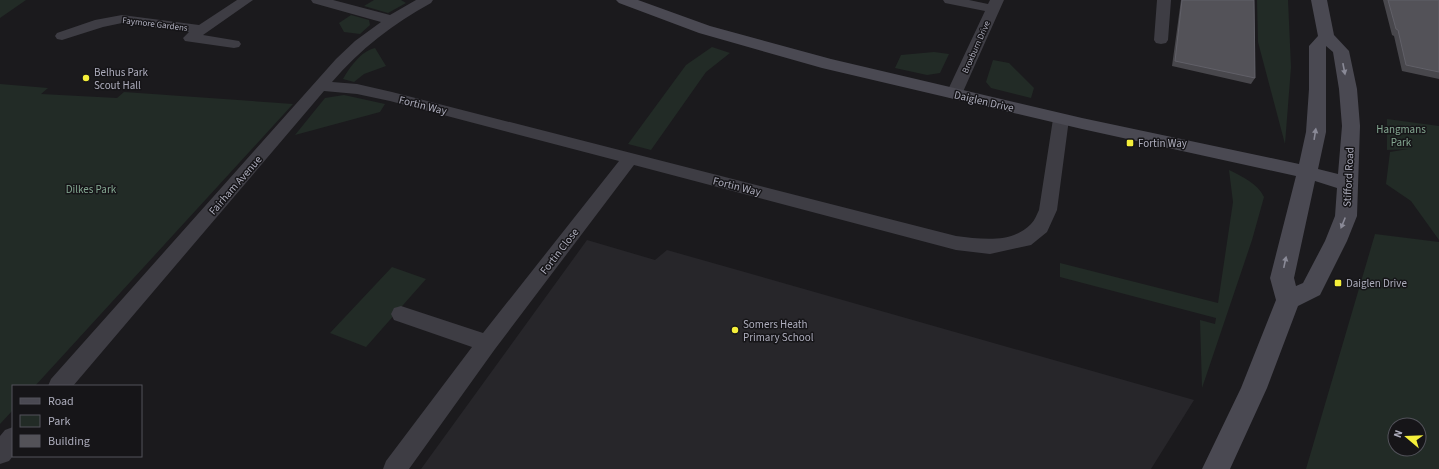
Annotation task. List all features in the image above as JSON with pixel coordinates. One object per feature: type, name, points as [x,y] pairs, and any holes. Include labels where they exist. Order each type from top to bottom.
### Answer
[{"type":"main road","name":"Daiglen Drive","points":[[624,0],[731,38],[856,72],[1061,119],[1307,172],[1348,184]]},
{"type":"main road","points":[[1216,469],[1254,388],[1288,300],[1282,278],[1316,132],[1318,89],[1317,46],[1326,37],[1318,0]]},
{"type":"main road","name":"Stifford Road","points":[[1288,300],[1312,289],[1336,241],[1346,216],[1351,126],[1348,89],[1341,51],[1326,37]]},
{"type":"street","name":"Faymore Gardens","points":[[222,53],[239,39],[190,38],[246,0]]},
{"type":"street","points":[[318,0],[391,20]]},
{"type":"street","name":"Fairham Avenue","points":[[60,385],[322,86],[341,62],[391,20],[426,0]]},
{"type":"street","points":[[950,0],[995,4]]},
{"type":"street","points":[[1161,40],[1164,0]]},
{"type":"street","name":"Broxburn Drive","points":[[954,94],[995,4]]},
{"type":"street","name":"Faymore Gardens","points":[[62,36],[100,23],[122,19],[202,30]]},
{"type":"street","name":"Fortin Way","points":[[322,86],[357,89],[392,97],[956,243],[990,247],[1024,240],[1040,227],[1048,210],[1061,119]]},
{"type":"street","name":"Fortin Close","points":[[395,469],[487,343],[630,159]]},
{"type":"street","points":[[401,314],[487,343]]},
{"type":"street","points":[[0,453],[12,439]]},
{"type":"shaded area","name":"Somers Heath Primary School","points":[[587,240],[655,260],[667,250],[1194,400],[1151,469],[421,469]]},
{"type":"green space","points":[[0,0],[26,0],[0,18]]},
{"type":"green space","points":[[374,0],[401,0],[406,3],[388,13],[364,6]]},
{"type":"green space","points":[[1257,0],[1288,0],[1291,67],[1285,144],[1258,42]]},
{"type":"green space","points":[[351,15],[369,20],[370,25],[360,34],[344,32],[339,23]]},
{"type":"green space","points":[[712,47],[730,53],[706,72],[651,150],[628,144],[686,65]]},
{"type":"green space","points":[[375,48],[386,66],[364,74],[354,82],[343,79],[365,52]]},
{"type":"green space","points":[[934,52],[949,54],[940,73],[927,75],[895,68],[901,55]]},
{"type":"green space","points":[[993,60],[1009,63],[1034,88],[1031,98],[991,88],[986,82]]},
{"type":"green space","name":"Dilkes Park","points":[[0,84],[48,88],[41,94],[117,98],[124,92],[293,104],[36,385],[12,385],[12,411],[0,424]]},
{"type":"green space","points":[[344,95],[385,104],[380,112],[295,135],[325,98]]},
{"type":"green space","name":"Hangmans Park","points":[[1387,119],[1439,126],[1439,240],[1411,201],[1386,184],[1390,152],[1408,149],[1387,150]]},
{"type":"green space","points":[[1229,170],[1254,184],[1264,197],[1252,240],[1202,388],[1200,320],[1215,324],[1216,318],[1060,277],[1060,263],[1218,303],[1233,202]]},
{"type":"green space","points":[[1375,234],[1439,242],[1439,469],[1306,469]]},
{"type":"green space","points":[[392,267],[426,279],[366,347],[330,333]]},
{"type":"building","points":[[1182,0],[1254,0],[1255,78],[1175,61]]},
{"type":"building","points":[[1388,0],[1439,0],[1439,72],[1406,65],[1398,30],[1396,29]]},
{"type":"place","name":"Belhus Park Scout Hall","points":[[86,78]]},
{"type":"place","name":"Fortin Way","points":[[1130,143]]},
{"type":"place","name":"Daiglen Drive","points":[[1338,283]]},
{"type":"place","name":"Somers Heath Primary School","points":[[735,330]]}]
